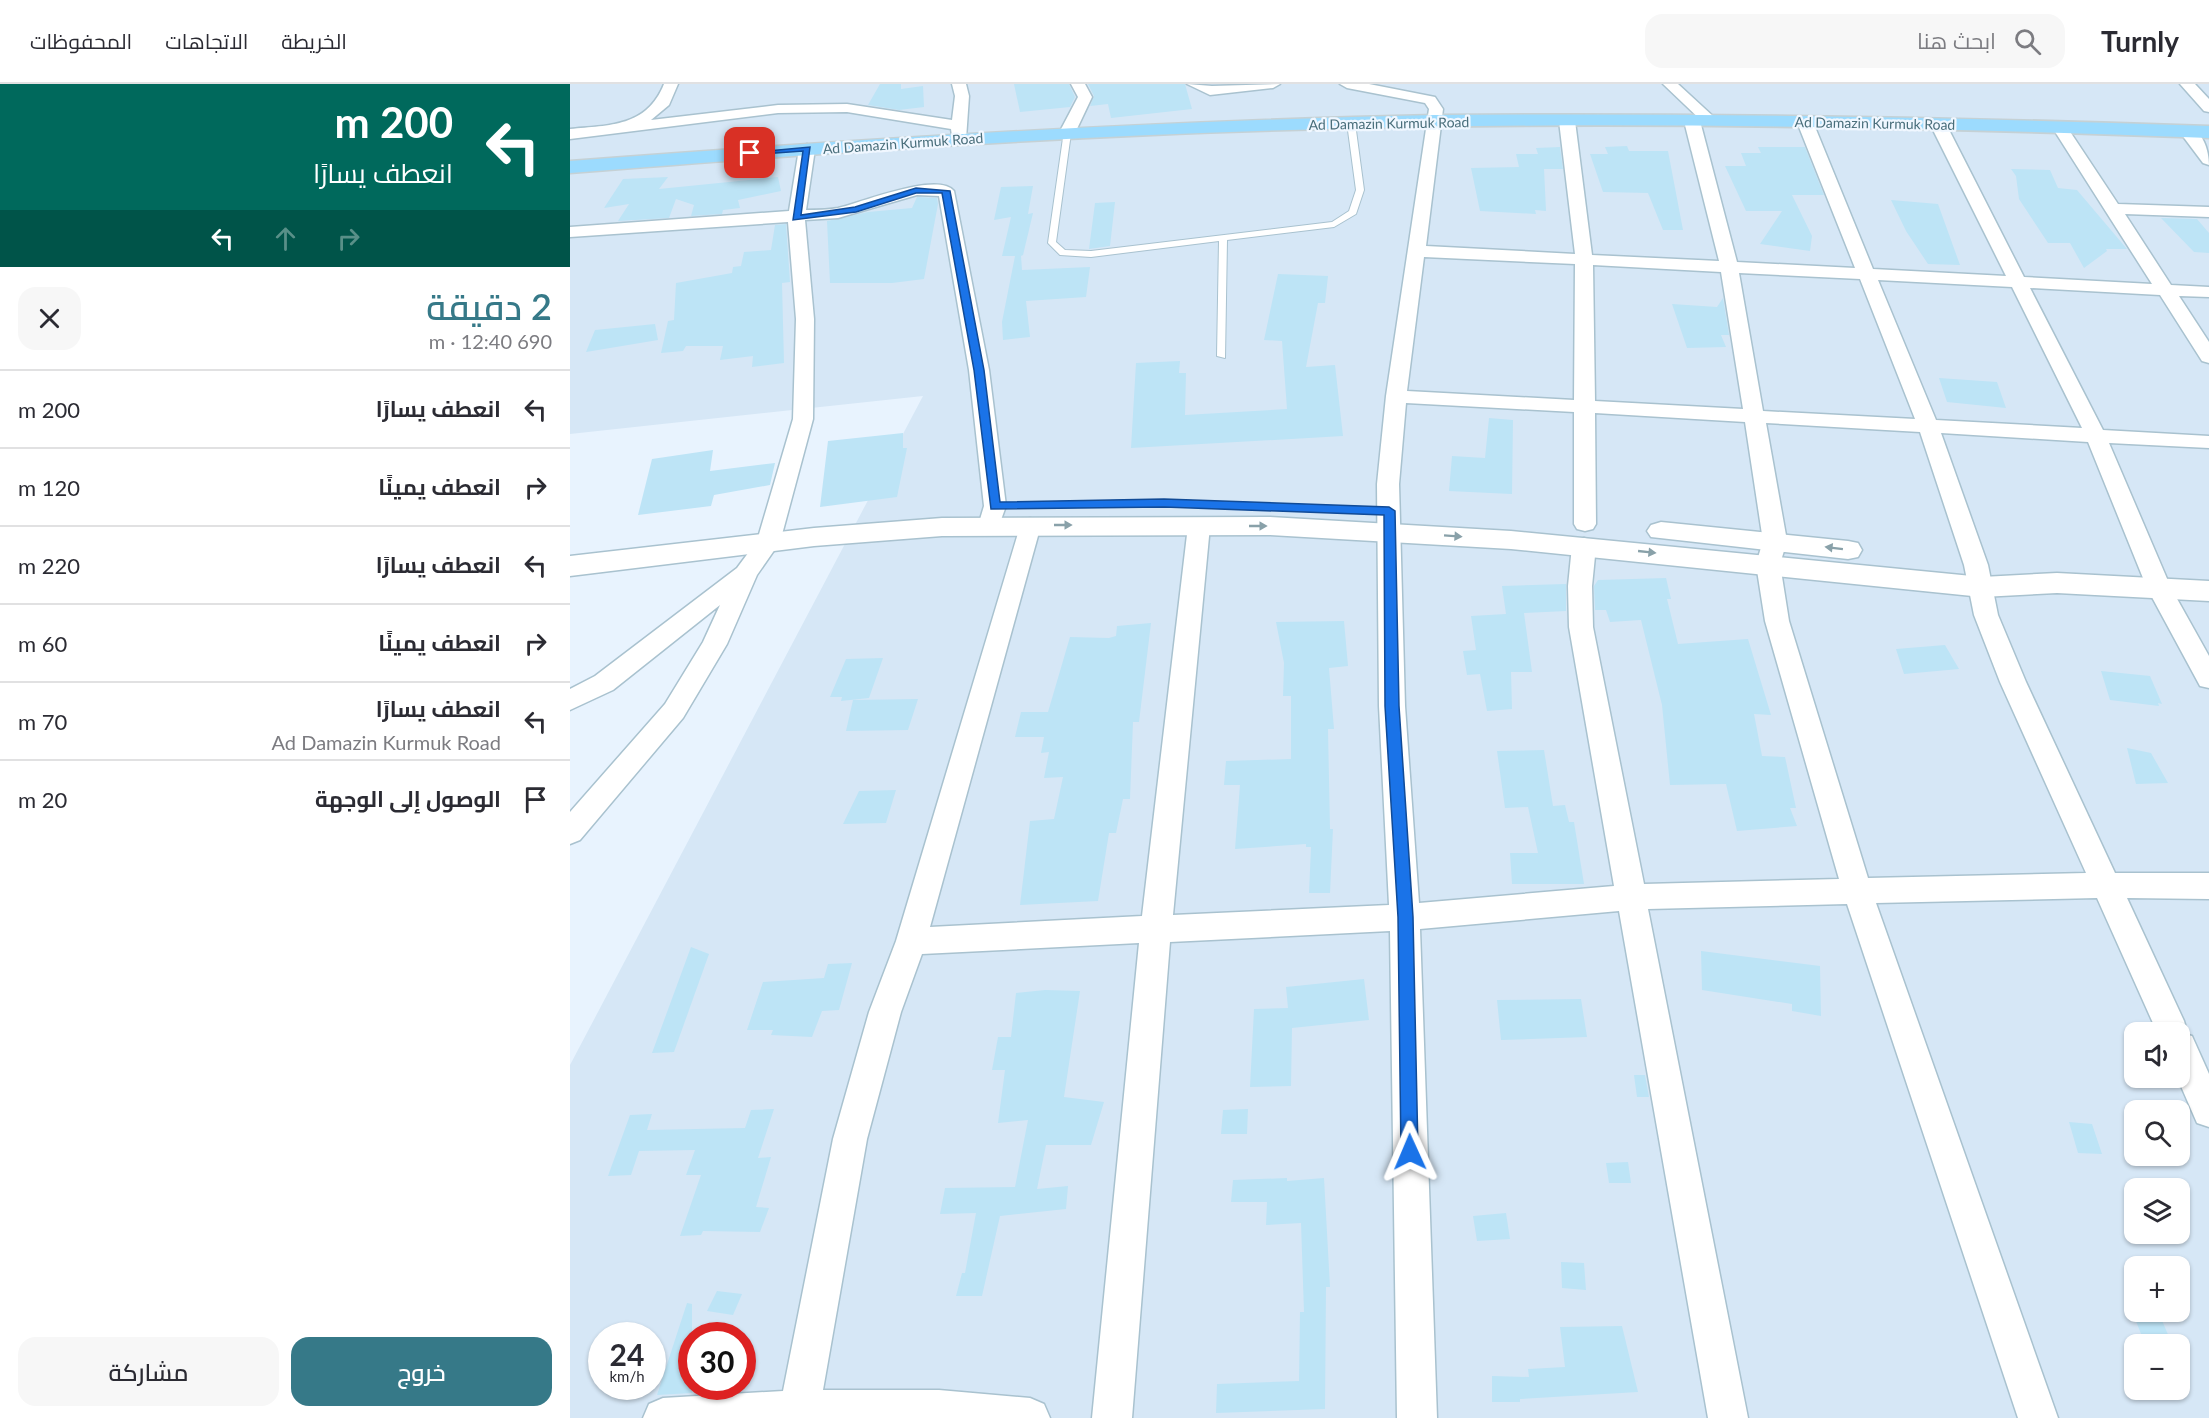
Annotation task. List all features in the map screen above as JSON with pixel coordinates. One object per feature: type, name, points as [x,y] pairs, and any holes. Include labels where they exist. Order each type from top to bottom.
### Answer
[{"type":"highway","name":"Ad Damazin Kurmuk Road","points":[[570,167],[807,149],[959,133],[1067,133],[1435,121],[1805,122],[2209,132]]},
{"type":"street","points":[[634,126],[664,102],[671,84]]},
{"type":"street","points":[[570,134],[778,109],[847,108],[959,133],[962,96],[959,84]]},
{"type":"street","points":[[1067,133],[1085,97],[1078,84]]},
{"type":"street","points":[[1194,84],[1210,91],[1273,84]]},
{"type":"street","points":[[1347,84],[1430,100]]},
{"type":"street","points":[[1417,1418],[1405,917],[1392,706],[1388,484],[1396,396],[1436,109],[1419,84]]},
{"type":"street","points":[[1670,84],[1701,121],[1729,266],[1754,416],[1777,621],[1857,891],[2038,1418]]},
{"type":"street","points":[[2187,84],[2209,108]]},
{"type":"street","points":[[1567,121],[1584,259],[1586,406],[1584,535],[1580,586],[1581,627],[1728,1418]]},
{"type":"street","points":[[1805,122],[1928,426],[1979,576],[1986,615],[2013,682],[2168,1022]]},
{"type":"street","points":[[1938,124],[2096,436],[2159,588],[2209,679]]},
{"type":"street","points":[[2060,128],[2209,357]]},
{"type":"street","points":[[2187,131],[2209,160]]},
{"type":"street","points":[[570,832],[674,711],[715,644],[746,573],[768,542],[803,419],[805,320],[796,218],[807,149]]},
{"type":"street","points":[[570,232],[796,218],[856,210],[916,190],[946,191],[979,370],[992,516]]},
{"type":"street","points":[[2112,209],[2209,212]]},
{"type":"street","points":[[1417,252],[2209,292]]},
{"type":"street","points":[[1396,396],[2209,442]]},
{"type":"street","points":[[570,566],[768,542],[942,527],[992,516],[1164,503],[1584,535],[2057,584],[2209,591]]},
{"type":"street","points":[[992,516],[1030,525],[1199,526],[1389,521]]},
{"type":"street","points":[[799,1413],[850,1139],[885,1012],[911,941],[1030,525]]},
{"type":"street","points":[[1112,1418],[1156,929],[1199,526]]},
{"type":"street","points":[[570,700],[603,683],[746,573]]},
{"type":"street","points":[[911,941],[1405,917],[1632,897],[2105,885],[2209,886]]},
{"type":"street","points":[[2190,1069],[2209,1111]]},
{"type":"street","points":[[663,1418],[799,1413],[981,1411],[1030,1418]]},
{"type":"lane","points":[[1067,133],[1052,243],[1063,253],[1091,254],[1334,224],[1353,212],[1360,190],[1351,123]]},
{"type":"lane","points":[[1222,356],[1223,239]]},
{"type":"shaded area","points":[[570,84],[2209,84],[2209,1418],[570,1418],[570,1065],[923,396],[570,434]]},
{"type":"building","points":[[880,84],[901,84],[901,89],[923,86],[924,107],[899,110],[868,105]]},
{"type":"building","points":[[1014,84],[1069,84],[1075,97],[1070,107],[1020,112]]},
{"type":"building","points":[[1088,84],[1185,84],[1192,109],[1111,118],[1108,104],[1090,106],[1094,96]]},
{"type":"building","points":[[1627,146],[1629,151],[1668,151],[1683,230],[1663,230],[1648,193],[1603,192],[1590,154],[1608,154],[1605,147]]},
{"type":"building","points":[[1560,147],[1563,169],[1544,169],[1546,211],[1535,210],[1536,214],[1480,211],[1471,168],[1519,167],[1516,154],[1538,154],[1536,148]]},
{"type":"building","points":[[1758,147],[1805,147],[1824,195],[1792,195],[1812,236],[1810,251],[1760,244],[1782,211],[1746,211],[1725,166],[1746,166],[1741,153],[1761,153]]},
{"type":"building","points":[[2011,169],[2050,170],[2058,188],[2077,190],[2127,249],[2106,249],[2107,251],[2084,268],[2070,243],[2048,243],[2019,199],[2016,176]]},
{"type":"building","points":[[668,177],[659,189],[778,177],[781,191],[738,200],[740,208],[723,210],[722,214],[691,216],[694,205],[676,199],[669,218],[618,221],[629,204],[604,208],[623,179]]},
{"type":"building","points":[[1033,186],[1028,214],[1033,213],[1021,256],[1022,270],[1090,267],[1086,297],[1026,301],[1030,337],[1003,340],[1002,322],[1015,256],[1002,256],[1011,217],[994,220],[1001,187]]},
{"type":"building","points":[[917,197],[937,198],[938,204],[924,279],[892,283],[830,283],[827,221],[868,212],[912,208]]},
{"type":"building","points":[[1891,200],[1938,204],[1960,265],[1928,264],[1906,231]]},
{"type":"building","points":[[1115,202],[1110,246],[1089,249],[1095,203]]},
{"type":"building","points":[[2161,218],[2197,219],[2209,233],[2209,253],[2194,252]]},
{"type":"building","points":[[786,224],[790,282],[782,283],[784,363],[752,367],[753,356],[720,360],[723,346],[686,346],[683,351],[661,353],[668,321],[674,320],[676,283],[732,273],[733,267],[741,266],[744,252],[771,250],[775,225]]},
{"type":"building","points":[[1278,274],[1328,276],[1325,303],[1318,303],[1306,367],[1335,365],[1343,436],[1131,448],[1136,363],[1180,361],[1179,373],[1186,373],[1185,415],[1287,409],[1282,341],[1264,340]]},
{"type":"building","points":[[1723,298],[1729,335],[1721,335],[1726,347],[1687,348],[1672,304],[1717,307]]},
{"type":"building","points":[[655,324],[658,340],[586,352],[595,330]]},
{"type":"building","points":[[1939,378],[1997,382],[2006,408],[1947,402]]},
{"type":"building","points":[[1489,418],[1513,420],[1512,494],[1449,491],[1452,456],[1485,458]]},
{"type":"building","points":[[903,433],[903,448],[907,448],[897,497],[820,507],[828,441]]},
{"type":"building","points":[[713,450],[710,471],[775,463],[770,485],[714,495],[711,506],[638,515],[652,459]]},
{"type":"building","points":[[1666,578],[1671,599],[1667,599],[1678,644],[1748,639],[1771,715],[1754,714],[1762,756],[1785,757],[1796,808],[1790,808],[1797,826],[1737,831],[1726,784],[1670,785],[1662,705],[1641,620],[1610,622],[1606,610],[1595,610],[1594,586],[1598,580]]},
{"type":"building","points":[[1566,584],[1566,611],[1524,613],[1532,672],[1511,672],[1512,709],[1487,711],[1480,674],[1467,675],[1463,651],[1476,650],[1471,616],[1506,614],[1502,586]]},
{"type":"building","points":[[1344,621],[1348,666],[1329,668],[1334,729],[1328,729],[1330,829],[1333,829],[1330,893],[1309,893],[1311,847],[1306,847],[1306,844],[1235,849],[1240,785],[1224,785],[1226,761],[1291,759],[1291,696],[1283,696],[1284,663],[1276,622]]},
{"type":"building","points":[[1151,623],[1139,722],[1133,722],[1130,799],[1123,799],[1116,833],[1109,833],[1098,901],[1020,905],[1030,821],[1054,819],[1063,777],[1044,778],[1049,752],[1041,753],[1044,737],[1015,737],[1021,712],[1048,712],[1070,637],[1109,638],[1116,636],[1117,626]]},
{"type":"building","points":[[1945,645],[1959,669],[1904,674],[1896,649]]},
{"type":"building","points":[[883,658],[869,698],[841,701],[842,697],[830,697],[846,659]]},
{"type":"building","points":[[2101,671],[2150,676],[2162,704],[2158,703],[2159,706],[2110,700]]},
{"type":"building","points":[[918,699],[908,730],[846,731],[853,700]]},
{"type":"building","points":[[2127,748],[2151,753],[2168,783],[2136,784]]},
{"type":"building","points":[[1544,750],[1553,806],[1565,805],[1569,822],[1574,822],[1584,884],[1512,884],[1510,853],[1538,853],[1528,807],[1505,808],[1497,751]]},
{"type":"building","points":[[896,790],[886,823],[843,824],[859,791]]},
{"type":"building","points":[[691,947],[709,954],[674,1052],[652,1053]]},
{"type":"building","points":[[1701,951],[1820,966],[1821,1016],[1792,1011],[1792,1004],[1702,990]]},
{"type":"building","points":[[852,963],[839,1010],[822,1011],[812,1037],[771,1035],[773,1030],[747,1030],[763,982],[824,978],[828,964]]},
{"type":"building","points":[[1364,979],[1369,1020],[1292,1028],[1291,1086],[1250,1087],[1254,1009],[1288,1008],[1286,987]]},
{"type":"building","points":[[1045,990],[1080,991],[1064,1097],[1104,1102],[1091,1145],[1046,1145],[1037,1189],[1068,1186],[1066,1209],[1000,1216],[982,1296],[956,1296],[962,1273],[965,1273],[976,1213],[940,1214],[945,1188],[1015,1187],[1028,1120],[998,1123],[1005,1070],[992,1070],[998,1037],[1011,1037],[1016,993]]},
{"type":"building","points":[[1581,999],[1587,1037],[1501,1040],[1497,1000]]},
{"type":"building","points":[[1634,1075],[1645,1075],[1649,1097],[1637,1097]]},
{"type":"building","points":[[774,1109],[758,1158],[771,1157],[756,1207],[769,1208],[760,1232],[703,1231],[701,1235],[680,1236],[701,1175],[686,1175],[695,1150],[639,1151],[631,1175],[608,1176],[630,1115],[652,1114],[647,1130],[745,1128],[751,1110]]},
{"type":"building","points":[[1248,1109],[1247,1134],[1221,1134],[1223,1110]]},
{"type":"building","points":[[2069,1122],[2092,1124],[2102,1154],[2078,1153]]},
{"type":"building","points":[[1628,1162],[1631,1183],[1609,1183],[1606,1163]]},
{"type":"building","points":[[1287,1178],[1287,1181],[1324,1178],[1330,1287],[1326,1287],[1325,1409],[1216,1413],[1217,1384],[1299,1381],[1300,1312],[1304,1312],[1301,1223],[1266,1225],[1267,1202],[1231,1202],[1233,1180]]},
{"type":"building","points":[[1506,1213],[1510,1239],[1477,1241],[1473,1216]]},
{"type":"building","points":[[1561,1262],[1584,1263],[1586,1290],[1562,1288]]},
{"type":"building","points":[[717,1291],[742,1294],[733,1315],[707,1311]]},
{"type":"building","points":[[687,1303],[692,1304],[692,1322],[681,1322]]},
{"type":"building","points":[[2136,1322],[2163,1322],[2168,1334],[2141,1334]]},
{"type":"building","points":[[1622,1326],[1638,1392],[1520,1399],[1520,1402],[1492,1402],[1492,1376],[1529,1377],[1528,1369],[1565,1367],[1560,1327]]},
{"type":"building","points":[[678,1331],[678,1394],[666,1394],[666,1367]]},
{"type":"route","points":[[750,153],[807,149],[796,218],[856,210],[916,190],[946,191],[979,370],[995,506],[1164,503],[1272,505],[1389,511],[1392,706],[1405,917],[1410,1152]]}]
